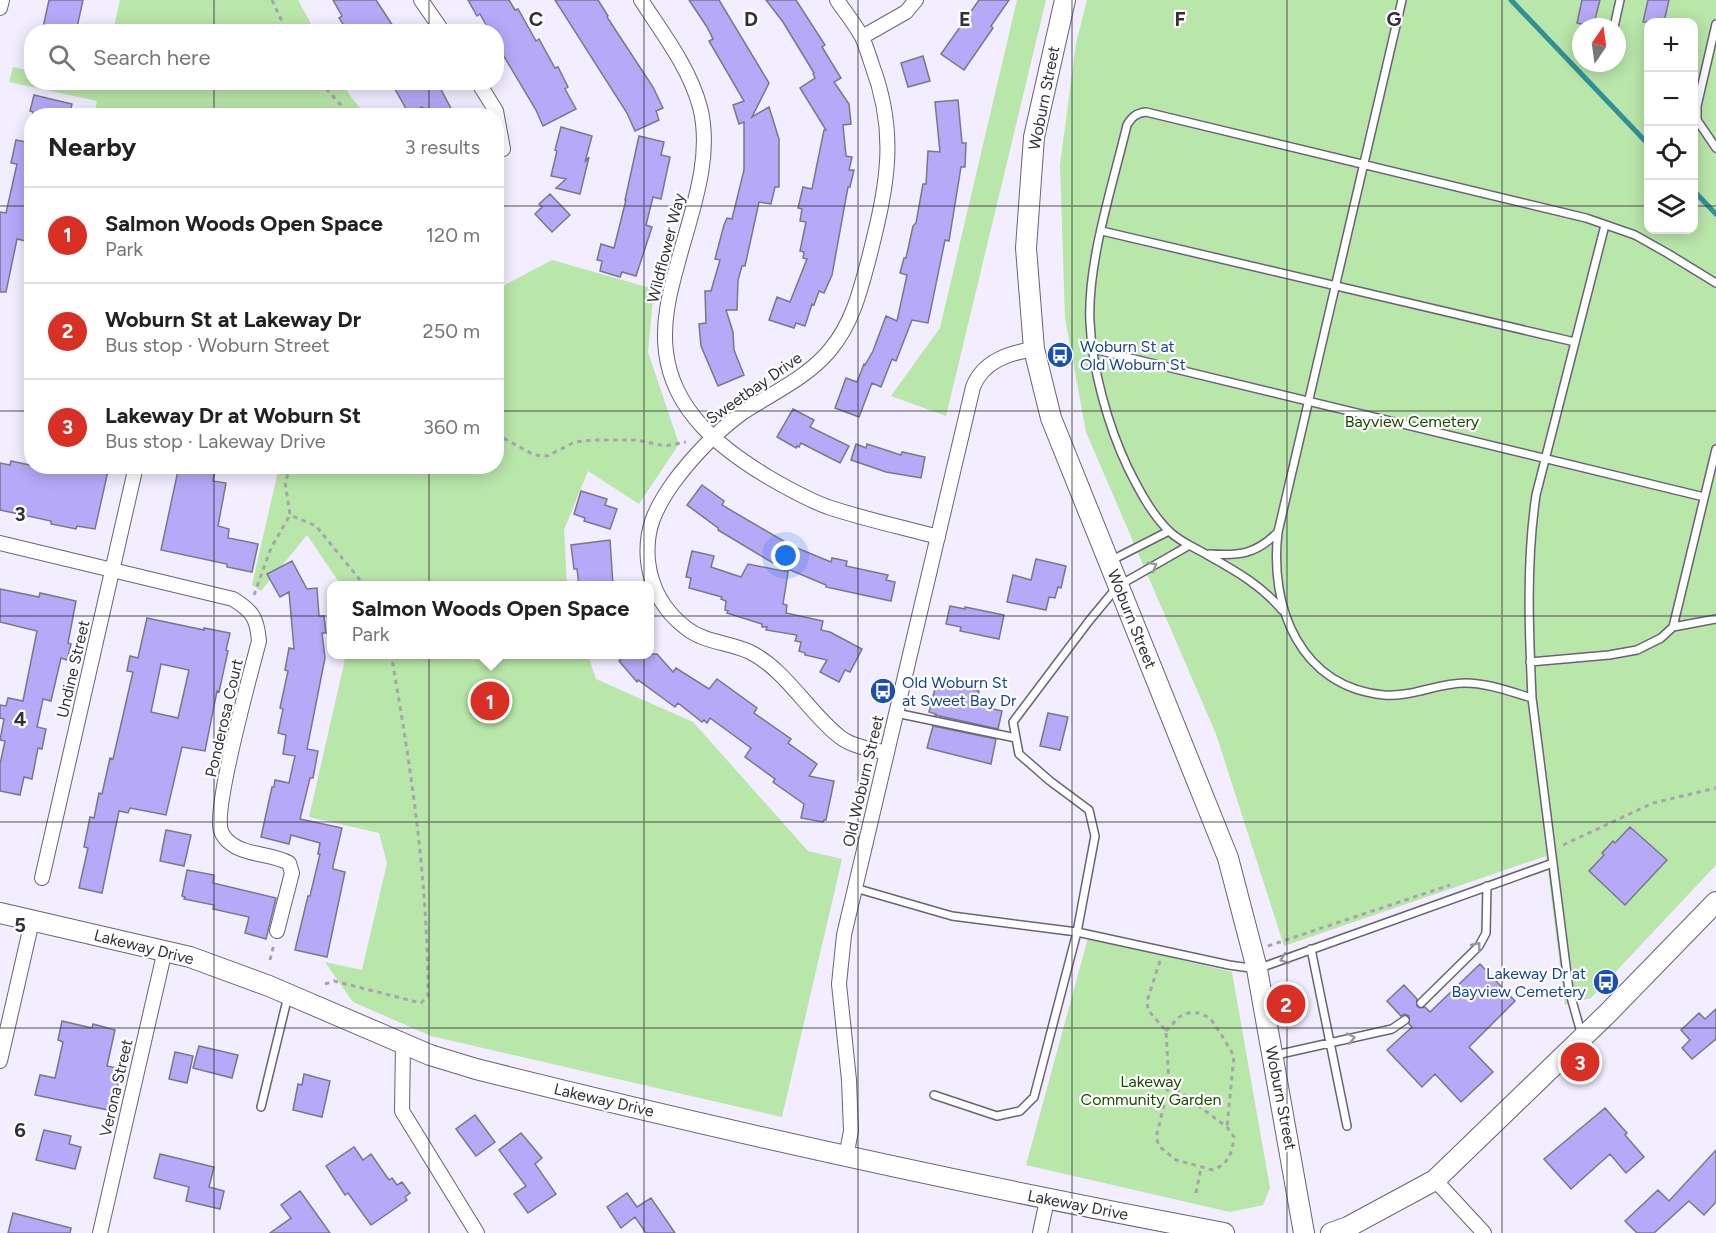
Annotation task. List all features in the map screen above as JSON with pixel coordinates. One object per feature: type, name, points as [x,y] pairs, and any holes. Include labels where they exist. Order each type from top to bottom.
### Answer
[{"type":"main road","name":"Woburn Street","points":[[1065,0],[1034,137],[1026,248],[1034,349],[1051,418],[1228,858],[1254,960],[1304,1233]]},
{"type":"main road","points":[[1331,1233],[1347,1227],[1435,1180],[1583,1038],[1716,902]]},
{"type":"main road","name":"Lakeway Drive","points":[[0,913],[165,950],[237,973],[430,1055],[476,1069],[846,1157],[1047,1200],[1224,1233]]},
{"type":"street","points":[[0,8],[2,0]]},
{"type":"street","points":[[421,0],[438,24]]},
{"type":"street","name":"Wildflower Way","points":[[641,0],[680,61],[700,108],[703,132],[701,172],[670,292],[665,326],[666,352],[672,380],[683,402],[712,438],[751,467],[799,495],[857,516],[938,537]]},
{"type":"street","name":"Sweetbay Drive","points":[[652,581],[647,546],[652,519],[659,503],[692,457],[743,413],[814,366],[831,350],[853,314],[881,210],[887,171],[888,138],[877,77],[862,38],[837,0]]},
{"type":"street","points":[[862,38],[906,12],[916,0]]},
{"type":"street","points":[[483,90],[494,108]]},
{"type":"street","name":"Old Woburn Street","points":[[846,1157],[851,1131],[850,1090],[839,984],[844,935],[976,380],[986,368],[1003,356],[1034,349]]},
{"type":"street","name":"Undine Street","points":[[42,878],[134,474]]},
{"type":"street","points":[[0,543],[114,569]]},
{"type":"street","name":"Ponderosa Court","points":[[114,569],[233,598],[248,608],[258,624],[259,641],[224,787],[221,830],[227,841],[238,848],[281,858],[289,863],[292,873],[277,931]]},
{"type":"street","name":"Sweetbay Drive","points":[[654,587],[669,613],[687,629],[706,639],[752,653],[769,665],[840,736],[857,745],[887,753]]},
{"type":"street","points":[[0,1061],[32,921]]},
{"type":"street","name":"Verona Street","points":[[100,1233],[165,950]]},
{"type":"street","points":[[403,1044],[402,1111],[477,1233]]},
{"type":"street","points":[[1435,1180],[1484,1233]]},
{"type":"street","points":[[1040,1233],[1047,1200]]},
{"type":"lane","points":[[1402,0],[1278,532],[1275,557],[1277,584],[1296,642],[1320,669],[1351,687],[1386,695],[1404,695],[1466,683],[1494,687],[1532,698]]},
{"type":"lane","points":[[1616,18],[1620,0]]},
{"type":"lane","points":[[1716,24],[1697,106],[1697,120],[1716,148]]},
{"type":"lane","points":[[1286,614],[1273,599],[1247,577],[1188,546],[1169,531],[1141,493],[1119,450],[1104,401],[1090,322],[1094,269],[1127,125],[1131,118],[1138,113],[1146,112],[1566,212],[1635,235],[1716,283]]},
{"type":"lane","points":[[1583,1038],[1569,990],[1532,698],[1530,552],[1536,495],[1605,225]]},
{"type":"lane","points":[[1102,231],[1575,342]]},
{"type":"lane","points":[[1093,349],[1704,497]]},
{"type":"lane","points":[[1673,627],[1716,449]]},
{"type":"lane","points":[[1109,561],[1169,531]]},
{"type":"lane","points":[[1206,554],[1230,556],[1252,552],[1265,545],[1278,532]]},
{"type":"lane","points":[[934,1095],[998,1116],[1020,1111],[1034,1097],[1077,932],[1095,836],[1089,810],[1019,754],[1013,722],[1118,586],[1188,546]]},
{"type":"lane","points":[[1530,662],[1609,655],[1637,650],[1661,638],[1673,627],[1716,619]]},
{"type":"lane","points":[[896,712],[1016,738]]},
{"type":"lane","points":[[855,888],[952,916],[1077,932],[1229,965],[1311,949],[1553,863]]},
{"type":"lane","points":[[1422,1003],[1479,946],[1486,933],[1487,886]]},
{"type":"lane","points":[[1311,949],[1347,1126]]},
{"type":"lane","points":[[261,1107],[288,994]]},
{"type":"lane","points":[[1273,1055],[1392,1029],[1405,1020]]},
{"type":"path","points":[[272,0],[282,24]]},
{"type":"path","points":[[327,90],[343,108]]},
{"type":"path","points":[[504,439],[534,456],[541,457],[575,442],[637,440],[664,446],[712,438]]},
{"type":"path","points":[[254,596],[271,548],[290,515],[285,482],[288,474]]},
{"type":"path","points":[[290,515],[316,526],[362,581]]},
{"type":"path","points":[[325,984],[334,981],[421,1003],[428,996],[428,947],[410,766],[392,659]]},
{"type":"path","points":[[1551,851],[1653,803],[1716,788]]},
{"type":"path","points":[[1254,960],[1299,936],[1452,884]]},
{"type":"path","points":[[1163,951],[1147,1001],[1148,1010],[1166,1031],[1169,1084],[1156,1138],[1160,1147],[1176,1160],[1213,1170],[1224,1165],[1229,1158],[1234,1137],[1227,1127],[1169,1084]]},
{"type":"path","points":[[1166,1031],[1179,1017],[1188,1013],[1198,1013],[1210,1018],[1221,1034],[1234,1056],[1227,1127]]},
{"type":"path","points":[[1196,1193],[1201,1168]]},
{"type":"green space","points":[[120,0],[298,0],[311,24],[115,24]]},
{"type":"green space","points":[[1017,0],[1046,0],[946,416],[891,396],[940,328]]},
{"type":"green space","name":"Bayview Cemetery","points":[[1087,0],[1716,0],[1716,865],[1591,998],[1565,1005],[1546,856],[1284,946],[1216,734],[1086,432],[1065,318],[1060,165],[1076,43]]},
{"type":"green space","points":[[13,67],[24,69],[24,85],[9,82]]},
{"type":"green space","points":[[46,90],[347,90],[360,108],[96,108],[97,101]]},
{"type":"green space","points":[[552,260],[654,289],[648,352],[679,444],[639,504],[588,471],[564,530],[567,581],[338,581],[307,535],[261,591],[252,585],[277,474],[504,474],[504,285]]},
{"type":"green space","points":[[345,659],[589,659],[596,679],[693,722],[808,851],[842,859],[782,1117],[431,1036],[353,1002],[325,962],[362,970],[387,863],[379,833],[309,817]]},
{"type":"green space","name":"Lakeway Community Garden","points":[[1088,938],[1232,972],[1270,1188],[1263,1205],[1230,1212],[1026,1165]]},
{"type":"building","points":[[49,0],[83,0],[78,24],[44,24]]},
{"type":"building","points":[[333,0],[376,0],[392,24],[343,24],[339,18],[342,16]]},
{"type":"building","points":[[468,0],[509,0],[515,10],[518,9],[536,41],[539,39],[555,68],[558,67],[568,87],[565,89],[576,109],[543,126],[504,56],[504,24],[486,24],[480,14],[477,16]]},
{"type":"building","points":[[555,0],[598,0],[653,87],[663,108],[656,111],[659,120],[635,131],[627,113]]},
{"type":"building","points":[[689,0],[719,0],[769,83],[752,117],[769,107],[779,139],[779,187],[775,187],[771,204],[759,202],[745,266],[742,266],[738,280],[737,310],[726,310],[733,332],[734,350],[744,375],[718,386],[701,346],[699,324],[706,323],[705,291],[711,291],[720,260],[715,259],[724,225],[727,218],[732,219],[744,170],[744,122],[739,124],[733,105],[744,101],[709,41],[713,39],[707,27]]},
{"type":"building","points":[[766,0],[796,0],[825,45],[822,47],[841,78],[834,82],[849,104],[851,124],[843,125],[846,156],[852,157],[849,170],[854,170],[850,187],[848,187],[832,275],[824,293],[819,291],[814,305],[812,304],[805,326],[796,323],[794,328],[769,320],[777,297],[790,302],[807,259],[803,258],[804,252],[800,251],[806,222],[800,221],[802,209],[798,208],[803,187],[812,189],[824,130],[826,130],[800,88],[815,78],[814,73],[783,22]]},
{"type":"building","points":[[979,0],[1009,0],[964,70],[941,54]]},
{"type":"building","points":[[1582,0],[1600,0],[1595,18],[1578,18]]},
{"type":"building","points":[[1648,0],[1669,0],[1665,18],[1644,18],[1643,22]]},
{"type":"building","points":[[923,56],[930,81],[908,87],[901,63]]},
{"type":"building","points":[[396,90],[441,90],[451,108],[422,107],[406,108]]},
{"type":"building","points":[[34,95],[72,104],[71,108],[31,108]]},
{"type":"building","points":[[958,100],[962,143],[966,143],[965,167],[961,167],[949,241],[945,240],[928,323],[912,320],[896,361],[892,359],[881,387],[872,383],[859,417],[835,408],[846,378],[857,382],[864,364],[873,351],[886,316],[897,321],[907,275],[900,273],[913,226],[916,223],[923,184],[926,184],[928,151],[940,152],[935,102]]},
{"type":"building","points":[[561,127],[592,136],[580,194],[556,188],[566,179],[551,176]]},
{"type":"building","points":[[639,136],[664,142],[661,155],[670,157],[661,199],[653,197],[646,225],[652,227],[636,276],[622,272],[620,277],[600,271],[602,261],[597,260],[601,244],[614,248]]},
{"type":"building","points":[[16,140],[24,142],[24,241],[17,239],[6,292],[0,292],[0,212],[6,213],[17,164],[11,163]]},
{"type":"building","points":[[550,194],[570,215],[552,232],[535,214],[542,207],[539,204]]},
{"type":"building","points":[[793,409],[814,420],[810,427],[849,446],[840,463],[801,443],[796,448],[777,437]]},
{"type":"building","points":[[856,444],[866,448],[867,444],[901,455],[902,452],[925,457],[921,478],[886,472],[851,460]]},
{"type":"building","points":[[11,461],[24,464],[24,474],[107,474],[95,529],[77,526],[76,529],[51,524],[51,521],[0,510],[0,463],[10,465]]},
{"type":"building","points":[[177,474],[214,474],[213,481],[226,483],[218,526],[229,529],[228,538],[258,544],[252,572],[227,567],[227,564],[161,550]]},
{"type":"building","points":[[702,485],[724,501],[722,505],[792,546],[831,562],[832,558],[847,561],[846,566],[888,575],[886,580],[895,582],[891,601],[826,587],[826,585],[788,569],[788,572],[718,530],[687,505]]},
{"type":"building","points":[[581,491],[607,499],[605,505],[617,509],[610,529],[584,521],[585,518],[574,514]]},
{"type":"building","points":[[610,540],[613,581],[578,581],[577,569],[574,569],[571,545]]},
{"type":"building","points":[[692,551],[714,556],[711,567],[741,577],[748,564],[788,572],[783,604],[787,605],[786,613],[823,621],[821,630],[830,632],[862,649],[850,672],[845,670],[839,682],[820,672],[827,660],[805,655],[799,651],[801,642],[795,641],[797,635],[766,630],[767,627],[762,627],[762,624],[727,613],[726,601],[721,599],[722,597],[689,588],[691,578],[686,577]]},
{"type":"building","points":[[1036,559],[1066,566],[1061,588],[1058,587],[1055,598],[1049,597],[1046,610],[1007,602],[1013,575],[1031,580]]},
{"type":"building","points":[[292,561],[307,589],[317,588],[319,616],[324,616],[326,633],[322,633],[325,658],[307,749],[318,751],[313,778],[310,778],[300,819],[342,828],[333,869],[345,872],[327,957],[295,950],[320,854],[318,854],[320,843],[291,835],[289,844],[261,837],[272,787],[274,787],[275,780],[289,783],[295,756],[283,754],[286,735],[278,733],[283,709],[280,708],[288,671],[285,670],[289,648],[294,649],[289,592],[280,597],[267,574]]},
{"type":"building","points":[[0,589],[39,597],[40,593],[76,601],[67,660],[61,658],[51,701],[43,699],[37,727],[46,729],[42,749],[38,748],[32,779],[24,777],[20,795],[0,791],[0,764],[5,741],[0,740],[4,719],[0,718],[0,705],[6,706],[8,698],[23,701],[37,631],[0,622]]},
{"type":"building","points":[[950,606],[1004,615],[999,639],[960,631],[961,627],[946,624]]},
{"type":"building","points":[[147,618],[230,633],[205,751],[182,747],[166,815],[130,808],[128,813],[119,811],[102,893],[79,888],[88,848],[84,847],[90,817],[94,818],[110,758],[113,759],[133,672],[127,671],[130,656],[138,658]],"holes":[[[161,664],[189,670],[178,718],[151,712]]]},
{"type":"building","points":[[654,654],[657,654],[673,672],[676,668],[709,689],[717,679],[757,708],[754,713],[791,739],[788,743],[817,764],[809,776],[834,781],[826,820],[823,822],[801,818],[804,804],[773,782],[775,779],[745,757],[751,748],[710,718],[707,723],[704,720],[702,722],[678,703],[675,707],[638,680],[637,682],[619,661],[621,659],[654,659]]},
{"type":"building","points":[[937,681],[979,691],[976,705],[1002,711],[998,729],[929,712]]},
{"type":"building","points":[[1048,713],[1068,717],[1060,750],[1040,746]]},
{"type":"building","points":[[933,726],[996,739],[991,764],[927,748]]},
{"type":"building","points":[[1630,827],[1667,860],[1625,905],[1589,871],[1613,841],[1615,843]]},
{"type":"building","points":[[166,830],[191,835],[184,866],[160,861]]},
{"type":"building","points":[[187,870],[214,875],[213,883],[276,898],[266,939],[245,933],[249,917],[213,909],[214,905],[184,899],[185,897],[182,896]]},
{"type":"building","points":[[1480,964],[1515,1001],[1469,1047],[1493,1072],[1461,1102],[1435,1074],[1422,1087],[1387,1050],[1412,1027],[1409,1024],[1409,1016],[1405,1014],[1401,1016],[1387,1001],[1404,985],[1417,999],[1417,1006],[1425,1007],[1430,1012]]},
{"type":"building","points":[[1716,1009],[1716,1039],[1692,1059],[1682,1048],[1690,1040],[1681,1030],[1699,1013],[1705,1019]]},
{"type":"building","points":[[62,1021],[92,1028],[93,1024],[115,1030],[107,1066],[121,1069],[113,1111],[35,1095],[40,1075],[55,1078],[63,1042],[58,1040]]},
{"type":"building","points":[[199,1046],[238,1055],[232,1078],[193,1068]]},
{"type":"building","points":[[175,1052],[193,1056],[187,1083],[169,1079]]},
{"type":"building","points":[[304,1074],[330,1081],[322,1117],[293,1110],[298,1084],[302,1085]]},
{"type":"building","points":[[1605,1108],[1644,1157],[1626,1173],[1610,1154],[1571,1189],[1544,1159]]},
{"type":"building","points":[[475,1115],[495,1142],[476,1156],[456,1129]]},
{"type":"building","points":[[44,1130],[71,1136],[69,1144],[81,1147],[75,1169],[36,1160]]},
{"type":"building","points":[[521,1133],[542,1158],[535,1164],[556,1194],[528,1213],[514,1194],[526,1186],[499,1150]]},
{"type":"building","points":[[354,1147],[363,1160],[371,1154],[389,1180],[392,1178],[397,1185],[402,1182],[410,1193],[405,1197],[407,1200],[371,1225],[348,1193],[345,1195],[326,1166]]},
{"type":"building","points":[[1716,1150],[1716,1202],[1704,1215],[1689,1201],[1654,1233],[1637,1233],[1625,1221],[1658,1190],[1669,1201]]},
{"type":"building","points":[[160,1154],[214,1167],[209,1187],[224,1191],[220,1209],[186,1201],[189,1187],[154,1178]]},
{"type":"building","points":[[300,1191],[330,1233],[270,1233],[291,1218],[281,1205]]},
{"type":"building","points":[[627,1193],[637,1207],[651,1198],[675,1233],[646,1233],[635,1217],[621,1228],[607,1207]]},
{"type":"building","points":[[13,1213],[71,1228],[70,1233],[8,1233]]},
{"type":"waterway","points":[[1511,0],[1644,140]]},
{"type":"waterway","points":[[1698,195],[1716,214]]},
{"type":"place","name":"Woburn St at Old Woburn St","points":[[1060,355]]},
{"type":"place","name":"Old Woburn St at Sweet Bay Dr","points":[[883,691]]},
{"type":"place","name":"Salmon Woods Open Space","points":[[490,701]]},
{"type":"place","name":"Lakeway Dr at Bayview Cemetery","points":[[1606,982]]},
{"type":"place","name":"Woburn St at Lakeway Dr","points":[[1286,1004]]},
{"type":"place","name":"Lakeway Dr at Woburn St","points":[[1580,1062]]}]
